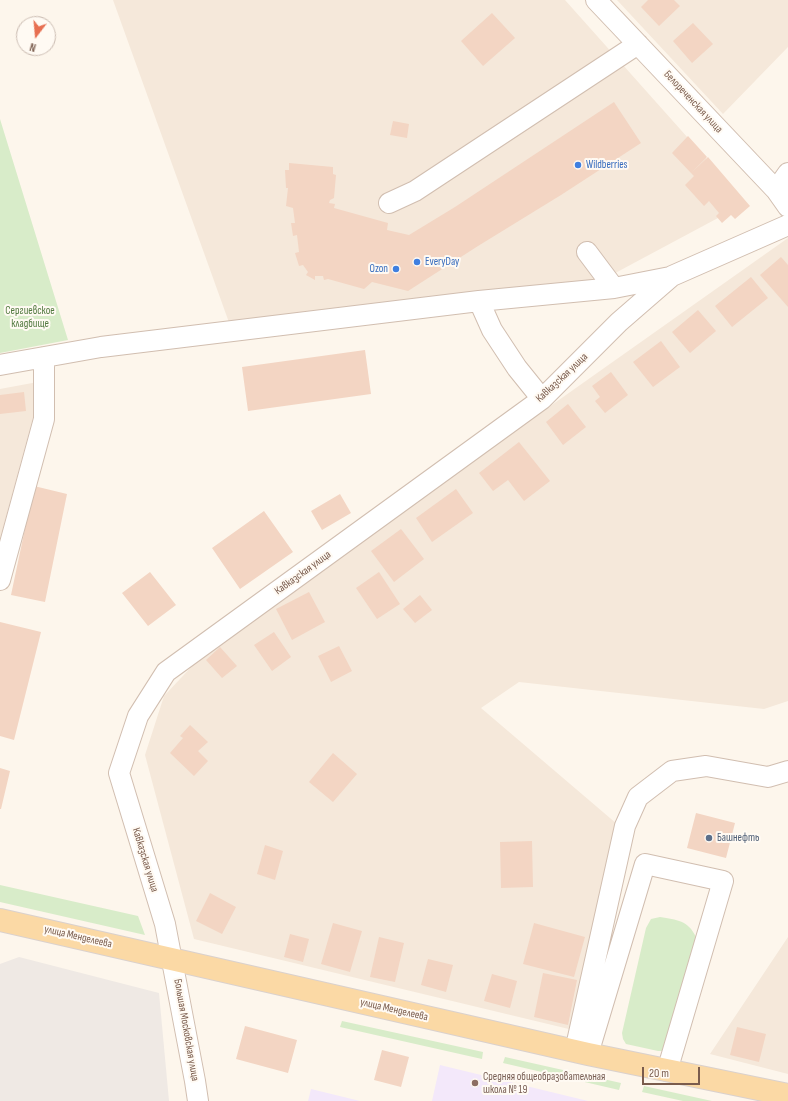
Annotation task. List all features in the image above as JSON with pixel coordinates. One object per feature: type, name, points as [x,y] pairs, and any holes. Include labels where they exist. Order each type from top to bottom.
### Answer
[{"type":"main road","name":"улица Менделеева","points":[[0,920],[582,1053],[788,1095]]},
{"type":"street","name":"Белореченская улица","points":[[596,0],[776,190],[788,207]]},
{"type":"street","points":[[389,203],[415,191],[638,44]]},
{"type":"street","points":[[776,190],[788,173]]},
{"type":"street","name":"Кавказская улица","points":[[0,365],[101,347],[479,301],[614,288],[672,276],[788,225]]},
{"type":"street","points":[[587,252],[614,288]]},
{"type":"street","name":"Кавказская улица","points":[[173,959],[165,924],[119,773],[138,716],[166,672],[542,399],[619,322],[672,276]]},
{"type":"street","points":[[479,301],[492,330],[517,368],[542,399]]},
{"type":"street","points":[[0,580],[44,419],[44,357]]},
{"type":"street","points":[[582,1053],[607,909],[625,826],[638,797],[672,771],[706,766],[768,777],[788,771]]},
{"type":"street","points":[[582,1053],[624,934],[645,864],[723,880],[667,1071]]},
{"type":"street","points":[[607,909],[624,934]]},
{"type":"street","name":"Большая Московская улица","points":[[173,959],[198,1101]]},
{"type":"shaded area","points":[[113,0],[565,0],[746,203],[591,286],[231,328]]},
{"type":"shaded area","points":[[617,0],[788,0],[788,47],[723,114]]},
{"type":"shaded area","points":[[788,238],[788,701],[764,709],[519,682],[481,708],[617,824],[573,1030],[194,939],[145,755],[164,696],[211,646]]},
{"type":"shaded area","points":[[43,381],[0,539],[0,389]]},
{"type":"shaded area","points":[[788,937],[788,1074],[710,1054]]},
{"type":"shaded area","points":[[19,957],[159,993],[169,1101],[0,1101],[0,964]]},
{"type":"shaded area","name":"Средняя общеобразовательная школа № 19","points":[[440,1065],[588,1101],[432,1101]]},
{"type":"shaded area","points":[[311,1089],[360,1101],[308,1101]]},
{"type":"green space","name":"Сергиевское кладбище","points":[[0,119],[68,340],[0,353]]},
{"type":"green space","points":[[0,885],[138,916],[145,935],[0,902]]},
{"type":"green space","points":[[660,917],[677,920],[686,924],[693,931],[696,937],[666,1048],[663,1051],[626,1044],[622,1033],[646,928],[651,919]]},
{"type":"green space","points":[[342,1021],[483,1052],[482,1059],[340,1027]]},
{"type":"green space","points":[[505,1057],[621,1083],[619,1090],[503,1063]]},
{"type":"green space","points":[[644,1086],[712,1101],[683,1101],[642,1092]]},
{"type":"building","points":[[648,0],[674,0],[680,6],[659,26],[641,7]]},
{"type":"building","points":[[492,13],[515,38],[483,66],[461,41]]},
{"type":"building","points":[[693,23],[713,44],[692,63],[673,41]]},
{"type":"building","points":[[614,102],[641,143],[408,291],[372,282],[364,289],[328,279],[324,280],[323,276],[315,276],[315,280],[306,275],[308,272],[303,265],[299,266],[295,253],[299,252],[297,235],[293,236],[291,223],[295,223],[293,208],[286,206],[288,188],[286,188],[285,170],[289,170],[289,163],[333,167],[333,174],[336,175],[334,198],[330,200],[329,203],[335,204],[334,208],[388,223],[387,230],[409,235],[455,207]]},
{"type":"building","points":[[393,121],[409,124],[407,138],[390,135]]},
{"type":"building","points":[[688,136],[707,157],[691,173],[672,153]]},
{"type":"building","points":[[708,157],[750,206],[735,219],[731,215],[722,223],[716,216],[719,213],[709,201],[704,206],[685,185],[694,176],[691,173]]},
{"type":"building","points":[[781,257],[788,265],[788,307],[760,275]]},
{"type":"building","points":[[751,277],[768,298],[732,327],[715,306]]},
{"type":"building","points":[[698,310],[716,331],[690,353],[672,332]]},
{"type":"building","points":[[661,341],[680,367],[653,387],[633,362]]},
{"type":"building","points":[[365,350],[371,394],[248,411],[242,367]]},
{"type":"building","points":[[611,372],[628,395],[605,413],[595,401],[600,397],[592,386]]},
{"type":"building","points":[[24,392],[26,411],[0,414],[0,395]]},
{"type":"building","points":[[568,404],[586,427],[563,445],[546,422]]},
{"type":"building","points":[[519,442],[550,481],[524,501],[508,480],[493,491],[479,473]]},
{"type":"building","points":[[34,486],[67,494],[45,602],[11,595]]},
{"type":"building","points":[[456,489],[473,513],[432,542],[416,518]]},
{"type":"building","points":[[340,494],[351,513],[322,530],[311,511]]},
{"type":"building","points":[[264,511],[293,552],[240,589],[212,548]]},
{"type":"building","points":[[401,529],[424,559],[394,582],[371,551]]},
{"type":"building","points":[[150,572],[176,605],[148,626],[122,593]]},
{"type":"building","points":[[379,572],[400,604],[377,619],[356,588]]},
{"type":"building","points":[[309,592],[325,622],[292,640],[276,609]]},
{"type":"building","points":[[420,595],[432,610],[415,623],[403,609]]},
{"type":"building","points":[[0,622],[41,632],[14,740],[0,736]]},
{"type":"building","points":[[274,632],[291,657],[272,671],[254,645]]},
{"type":"building","points":[[339,646],[352,671],[331,682],[318,656]]},
{"type":"building","points":[[220,647],[237,666],[222,678],[206,660]]},
{"type":"building","points":[[190,725],[208,742],[198,751],[208,761],[194,776],[170,753],[183,738],[180,736]]},
{"type":"building","points":[[333,753],[357,774],[333,802],[309,782]]},
{"type":"building","points":[[0,768],[10,771],[1,809],[0,809]]},
{"type":"building","points":[[696,813],[735,823],[726,858],[687,848]]},
{"type":"building","points":[[532,841],[533,887],[501,888],[500,842]]},
{"type":"building","points":[[265,845],[283,851],[275,880],[257,874]]},
{"type":"building","points":[[210,893],[236,907],[222,934],[196,921]]},
{"type":"building","points":[[333,923],[362,931],[350,972],[321,964]]},
{"type":"building","points":[[534,923],[585,937],[574,977],[523,964]]},
{"type":"building","points":[[290,934],[309,939],[303,962],[284,957]]},
{"type":"building","points":[[379,937],[404,943],[395,982],[370,977]]},
{"type":"building","points":[[428,959],[453,965],[446,992],[421,985]]},
{"type":"building","points":[[543,973],[577,980],[568,1025],[534,1017]]},
{"type":"building","points":[[492,974],[517,981],[510,1008],[484,1001]]},
{"type":"building","points":[[245,1026],[297,1040],[288,1073],[236,1059]]},
{"type":"building","points":[[737,1027],[766,1034],[759,1062],[730,1055]]},
{"type":"building","points":[[382,1050],[409,1057],[401,1087],[374,1080]]},
{"type":"place","name":"Wildberries","points":[[578,165]]},
{"type":"place","name":"EveryDay","points":[[417,262]]},
{"type":"place","name":"Ozon","points":[[396,269]]},
{"type":"place","name":"Башнефть","points":[[709,838]]},
{"type":"place","name":"Средняя общеобразовательная школа № 19","points":[[475,1083]]}]
